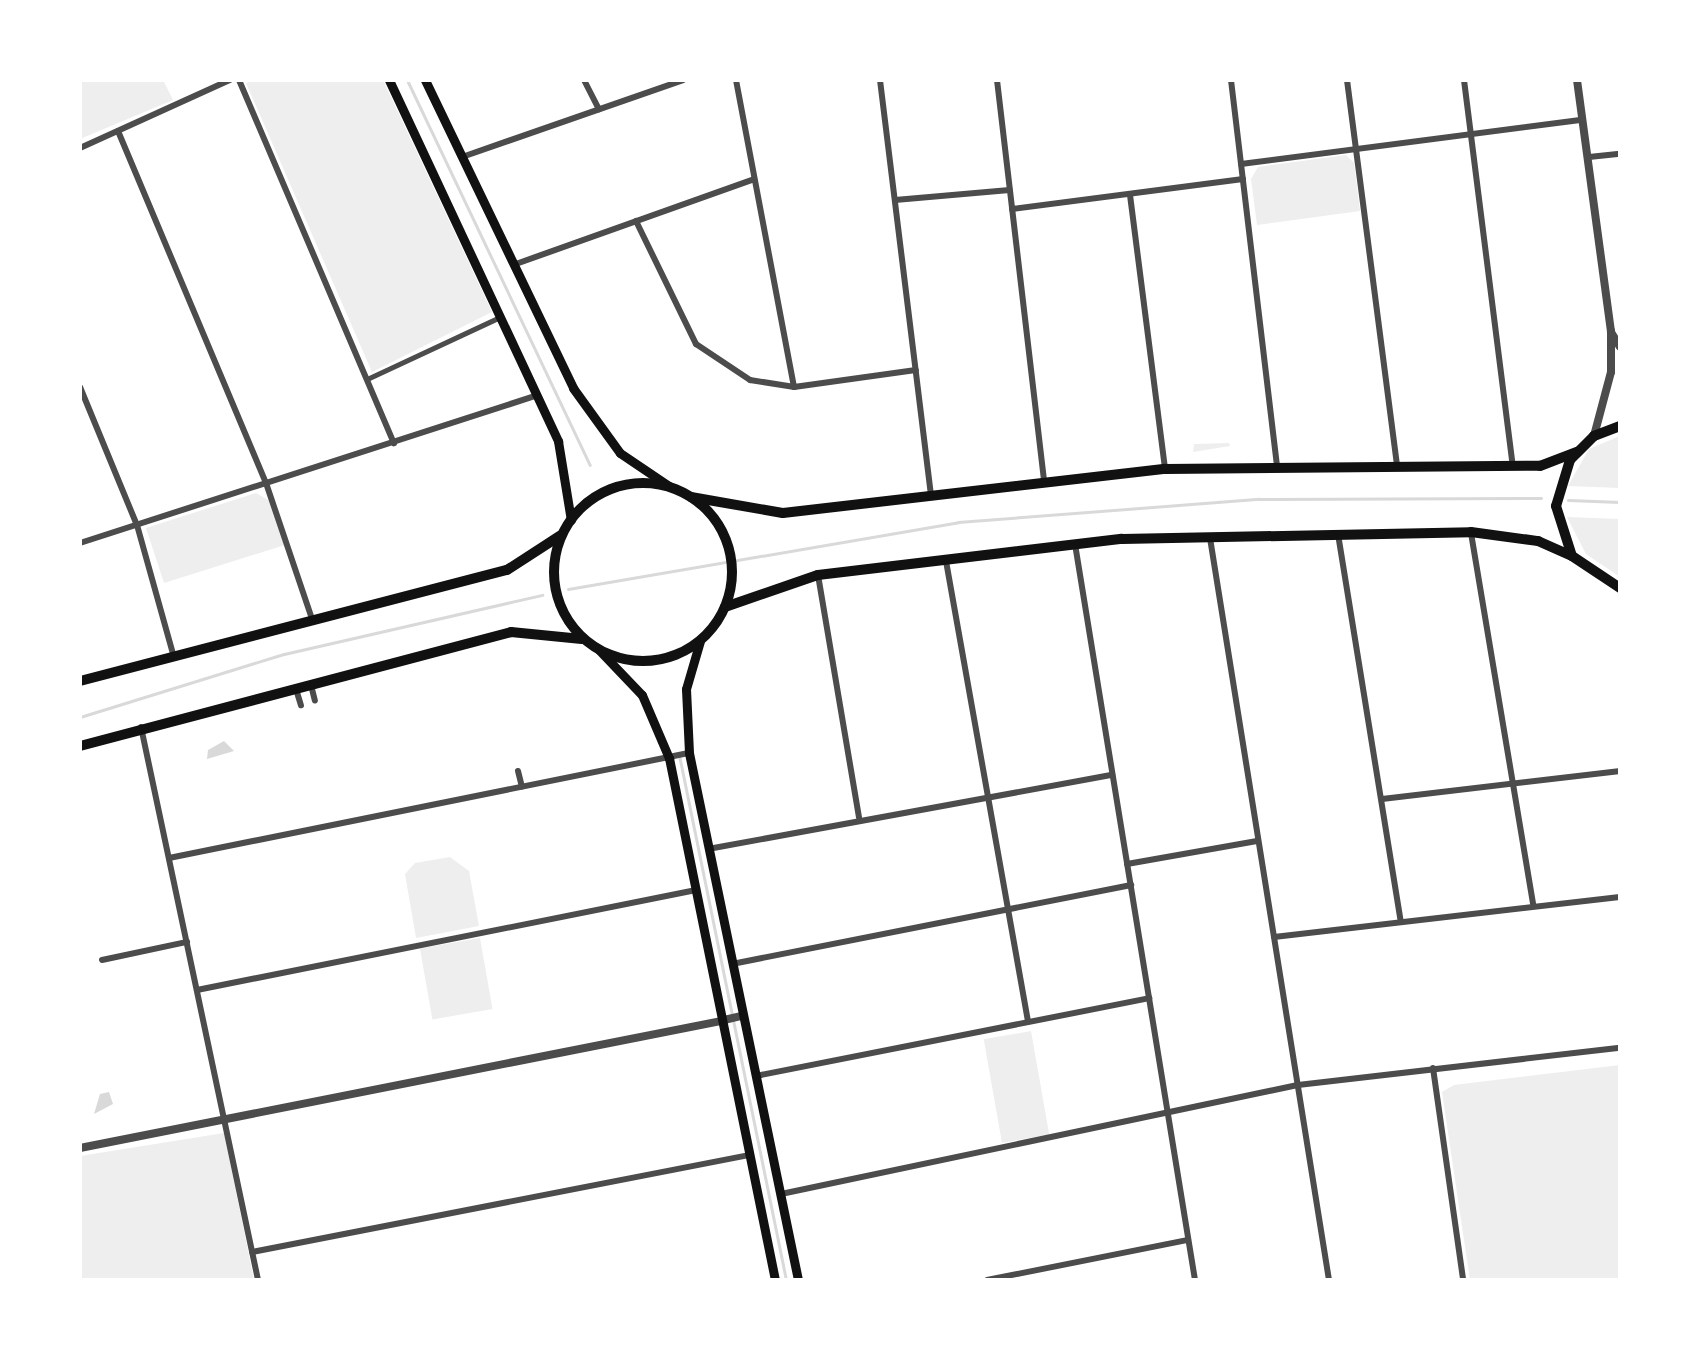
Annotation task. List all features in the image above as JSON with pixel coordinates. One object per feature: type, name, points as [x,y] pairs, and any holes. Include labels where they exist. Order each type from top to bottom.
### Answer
[{"type":"highway","points":[[1572,556],[1557,518],[1560,480],[1577,452],[1594,436],[1620,426]]},
{"type":"highway","points":[[691,497],[725,537],[731,582],[725,607],[700,641],[640,661],[599,650],[585,640],[563,611],[554,572],[563,534],[571,520],[614,487],[669,486],[691,497],[783,513],[1165,469],[1277,465],[1513,467],[1577,452]]},
{"type":"highway","points":[[725,607],[818,575],[1075,544],[1209,534],[1471,532],[1538,541],[1572,556],[1618,589]]},
{"type":"highway","points":[[80,681],[311,616],[507,570],[563,534]]},
{"type":"highway","points":[[80,746],[310,682],[511,632],[585,640]]},
{"type":"main road","points":[[389,80],[538,394],[565,467],[571,520]]},
{"type":"main road","points":[[425,80],[513,265],[600,431],[669,486]]},
{"type":"main road","points":[[700,641],[686,689],[688,753],[781,1194],[796,1280]]},
{"type":"main road","points":[[599,650],[642,695],[670,757],[775,1280]]},
{"type":"street","points":[[80,148],[230,80]]},
{"type":"street","points":[[239,80],[394,443]]},
{"type":"street","points":[[584,80],[599,109]]},
{"type":"street","points":[[462,157],[683,80]]},
{"type":"street","points":[[736,80],[794,387]]},
{"type":"street","points":[[880,80],[931,496]]},
{"type":"street","points":[[997,80],[1044,483]]},
{"type":"street","points":[[1231,80],[1277,465]]},
{"type":"street","points":[[1347,80],[1397,465]]},
{"type":"street","points":[[1464,80],[1513,467]]},
{"type":"street","points":[[1577,80],[1611,331],[1611,372],[1594,436]]},
{"type":"street","points":[[1241,164],[1582,120]]},
{"type":"street","points":[[118,131],[266,483],[311,616]]},
{"type":"street","points":[[1589,157],[1620,154]]},
{"type":"street","points":[[513,265],[754,179]]},
{"type":"street","points":[[1012,209],[1243,179]]},
{"type":"street","points":[[895,200],[1010,190]]},
{"type":"street","points":[[1130,195],[1165,469]]},
{"type":"street","points":[[636,221],[696,344],[750,380],[794,387],[916,370]]},
{"type":"street","points":[[367,379],[501,317]]},
{"type":"street","points":[[1611,331],[1620,347]]},
{"type":"street","points":[[80,387],[137,525],[173,654]]},
{"type":"street","points":[[80,543],[538,394]]},
{"type":"street","points":[[1338,532],[1401,921]]},
{"type":"street","points":[[1471,532],[1510,781],[1533,904]]},
{"type":"street","points":[[1209,534],[1329,1280]]},
{"type":"street","points":[[1075,544],[1195,1280]]},
{"type":"street","points":[[946,561],[1028,1022]]},
{"type":"street","points":[[818,575],[859,818]]},
{"type":"street","points":[[310,682],[315,701]]},
{"type":"street","points":[[295,686],[301,705]]},
{"type":"street","points":[[141,727],[258,1280]]},
{"type":"street","points":[[169,858],[688,753]]},
{"type":"street","points":[[518,771],[522,787]]},
{"type":"street","points":[[1382,799],[1510,781],[1620,771]]},
{"type":"street","points":[[708,849],[859,818],[1112,775]]},
{"type":"street","points":[[1127,864],[1257,841]]},
{"type":"street","points":[[732,964],[1131,885]]},
{"type":"street","points":[[197,990],[696,890]]},
{"type":"street","points":[[1274,937],[1533,904],[1620,897]]},
{"type":"street","points":[[102,960],[187,942]]},
{"type":"street","points":[[756,1076],[1149,998]]},
{"type":"street","points":[[80,1148],[742,1016]]},
{"type":"street","points":[[781,1194],[1298,1085],[1620,1048]]},
{"type":"street","points":[[1433,1068],[1463,1280]]},
{"type":"street","points":[[252,1252],[749,1155]]},
{"type":"street","points":[[987,1280],[1188,1240]]},
{"type":"shaded area","points":[[80,80],[163,80],[173,100],[80,139]]},
{"type":"shaded area","points":[[254,80],[383,80],[492,312],[372,372],[246,83]]},
{"type":"shaded area","points":[[1346,155],[1354,163],[1360,211],[1257,225],[1251,179],[1258,167]]},
{"type":"shaded area","points":[[1620,436],[1620,488],[1568,486],[1589,449]]},
{"type":"shaded area","points":[[1229,443],[1230,446],[1193,452],[1194,444]]},
{"type":"shaded area","points":[[256,493],[270,501],[285,545],[164,583],[146,528]]},
{"type":"shaded area","points":[[1567,517],[1620,519],[1620,577],[1586,554]]},
{"type":"shaded area","points":[[224,741],[234,751],[207,759],[208,750]]},
{"type":"shaded area","points":[[450,857],[469,871],[479,926],[416,938],[405,874],[415,863]]},
{"type":"shaded area","points":[[480,938],[493,1009],[432,1019],[420,949]]},
{"type":"shaded area","points":[[1031,1031],[1049,1134],[1002,1143],[984,1039]]},
{"type":"shaded area","points":[[1620,1065],[1620,1280],[1470,1280],[1442,1092],[1454,1085]]},
{"type":"shaded area","points":[[109,1092],[113,1104],[94,1114],[100,1094]]},
{"type":"shaded area","points":[[224,1133],[254,1280],[80,1280],[80,1156]]},
{"type":"waterway","points":[[407,80],[590,465]]},
{"type":"waterway","points":[[568,589],[958,522],[1259,499],[1541,498]]},
{"type":"waterway","points":[[1568,500],[1620,502]]},
{"type":"waterway","points":[[80,717],[284,654],[542,595]]},
{"type":"waterway","points":[[679,755],[786,1280]]}]
